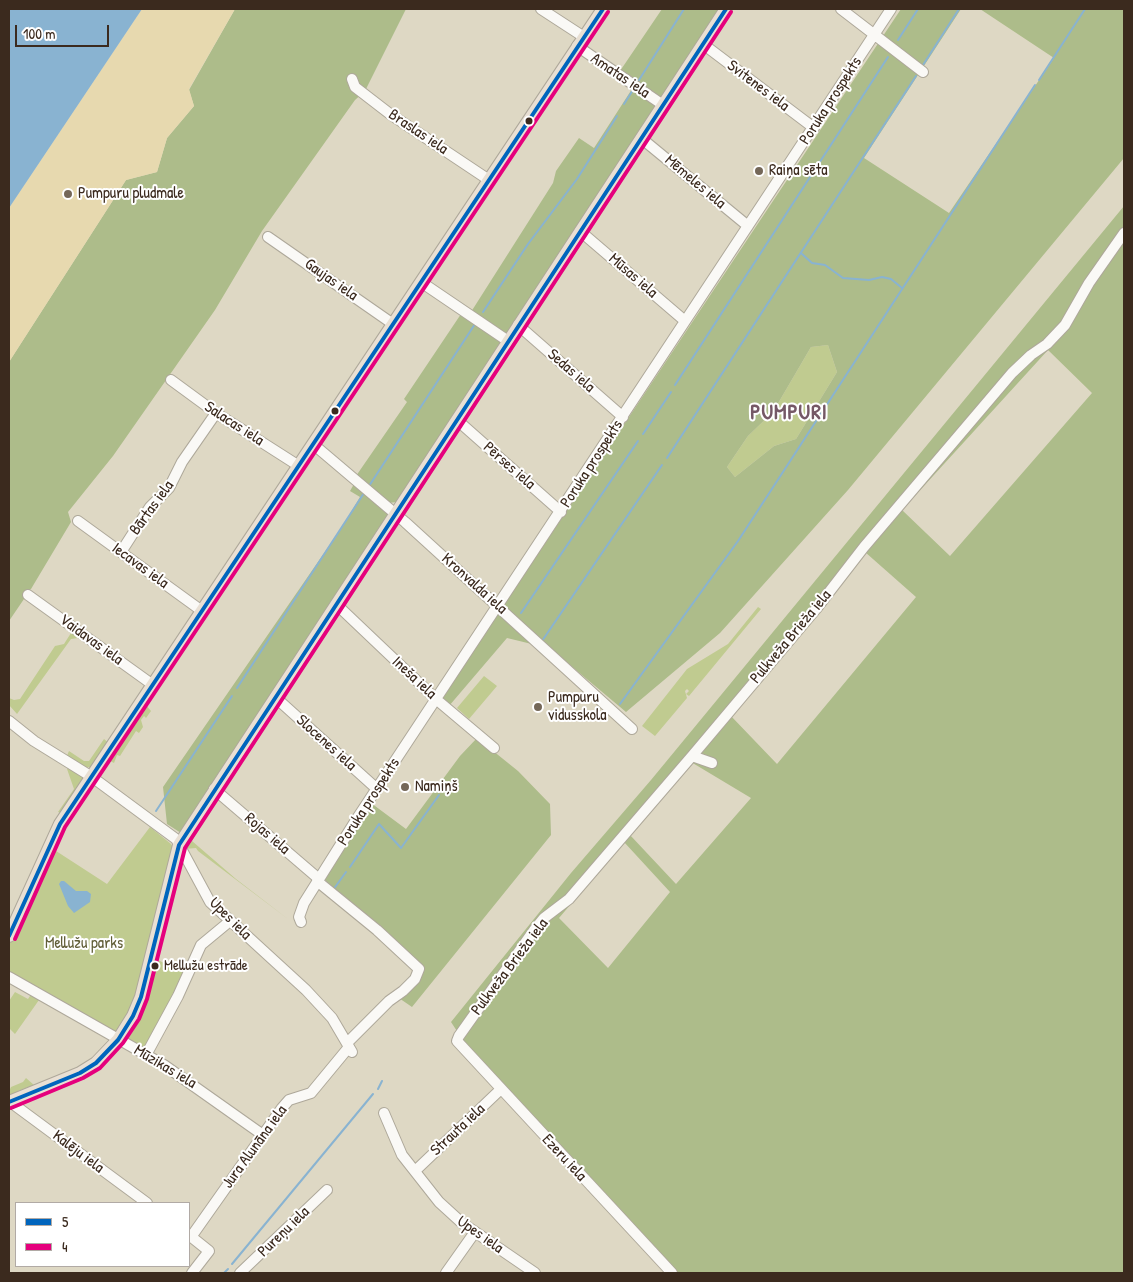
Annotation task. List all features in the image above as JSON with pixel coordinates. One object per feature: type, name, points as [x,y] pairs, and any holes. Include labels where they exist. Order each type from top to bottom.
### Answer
[{"type":"main road","points":[[9,936],[60,824],[602,9]]},
{"type":"main road","points":[[9,1101],[80,1073],[96,1063],[118,1040],[134,1016],[141,997],[179,844],[726,9]]},
{"type":"street","name":"Amatas iela","points":[[541,9],[663,105]]},
{"type":"street","points":[[841,9],[923,72]]},
{"type":"street","name":"Poruka prospekts","points":[[301,922],[301,908],[318,880],[891,9]]},
{"type":"street","name":"Svitenes iela","points":[[702,44],[814,128]]},
{"type":"street","name":"Braslas iela","points":[[352,80],[355,87],[390,114],[488,180]]},
{"type":"street","name":"Mēmeles iela","points":[[641,138],[748,226]]},
{"type":"street","name":"Mūsas iela","points":[[580,231],[685,321]]},
{"type":"street","name":"Pulkveža Brieža iela","points":[[457,1041],[535,928],[544,918],[569,899],[692,756],[816,609],[864,547],[1012,373],[1031,355],[1047,344],[1065,325],[1089,283],[1124,233]]},
{"type":"street","name":"Gaujas iela","points":[[268,237],[393,324]]},
{"type":"street","points":[[421,282],[508,341]]},
{"type":"street","name":"Sedas iela","points":[[518,325],[623,417]]},
{"type":"street","name":"Salacas iela","points":[[171,380],[216,413],[299,466]]},
{"type":"street","name":"Bārtas iela","points":[[121,552],[150,507],[169,488],[182,462],[216,413]]},
{"type":"street","name":"Pērses iela","points":[[456,420],[561,512]]},
{"type":"street","name":"Kronvalda iela","points":[[313,444],[395,513],[632,729]]},
{"type":"street","name":"Iecavas iela","points":[[78,521],[202,611]]},
{"type":"street","name":"Vaidavas iela","points":[[28,595],[153,685]]},
{"type":"street","name":"Ineša iela","points":[[336,604],[437,700],[494,748]]},
{"type":"street","name":"Slocenes iela","points":[[275,697],[377,789]]},
{"type":"street","name":"Upes iela","points":[[9,722],[34,741],[92,777],[176,839],[207,897],[230,921],[306,990],[332,1018],[350,1047]]},
{"type":"street","points":[[692,756],[712,763]]},
{"type":"street","name":"Rojas iela","points":[[214,789],[377,930],[419,969]]},
{"type":"street","points":[[146,1055],[178,996],[201,946],[230,921]]},
{"type":"street","name":"Jura Alunāna iela","points":[[190,1236],[289,1100],[311,1093],[390,1001],[404,991],[415,979],[419,969]]},
{"type":"street","name":"Mūzikas iela","points":[[9,977],[191,1082],[263,1135]]},
{"type":"street","points":[[468,1025],[470,1055]]},
{"type":"street","name":"Ezeru iela","points":[[457,1041],[672,1273]]},
{"type":"street","name":"Strauta iela","points":[[415,1172],[501,1090]]},
{"type":"street","name":"Kalēju iela","points":[[9,1101],[146,1202]]},
{"type":"street","name":"Upes iela","points":[[384,1113],[402,1155],[452,1216],[534,1273]]},
{"type":"street","name":"Pureņu iela","points":[[240,1273],[327,1190]]},
{"type":"street","points":[[446,1273],[475,1232]]},
{"type":"street","points":[[190,1236],[209,1251],[192,1273]]},
{"type":"green space","points":[[235,9],[406,9],[365,91],[355,100],[262,231],[215,310],[113,456],[68,512],[71,522],[31,589],[25,593],[24,599],[9,621],[9,362],[126,180],[157,172],[167,138],[194,106],[189,90]]},
{"type":"green space","points":[[662,9],[722,9],[662,98],[620,71]]},
{"type":"green space","points":[[901,9],[961,9],[864,158],[949,213],[1054,58],[980,9],[1124,9],[1124,158],[848,490],[720,633],[626,712],[545,644],[540,646],[507,638],[449,706],[444,701],[443,696]],"holes":[[[828,345],[837,372],[796,439],[774,446],[735,477],[727,467],[748,436],[773,412],[811,347]]]},
{"type":"green space","points":[[632,89],[656,103],[657,108],[510,331],[504,333],[471,312],[553,183],[556,171],[579,138],[594,148]]},
{"type":"green space","points":[[1124,206],[1124,1273],[676,1273],[476,1060],[451,1022],[571,873],[651,780]],"holes":[[[1048,350],[1092,393],[950,556],[902,510]],[[865,552],[916,597],[777,764],[730,715]],[[691,762],[751,798],[676,884],[630,835]],[[624,842],[670,892],[608,968],[559,918]]]},
{"type":"green space","points":[[461,314],[496,336],[502,343],[398,502],[387,503],[356,476],[407,402],[404,399]]},
{"type":"green space","points":[[828,345],[837,372],[796,439],[774,446],[735,477],[727,467],[748,436],[773,412],[811,347]]},
{"type":"green space","points":[[354,484],[388,512],[388,516],[181,833],[167,824],[163,787],[342,527],[360,497],[350,491]]},
{"type":"green space","points":[[758,607],[761,609],[689,696],[686,694],[689,691],[687,689],[685,691],[687,698],[655,736],[642,726],[687,669],[728,644]]},
{"type":"green space","points":[[71,633],[83,638],[81,640],[78,638],[71,639],[17,714],[9,705],[9,698],[14,700],[20,699],[55,646],[64,644]]},
{"type":"green space","points":[[484,676],[497,686],[469,719],[457,708]]},
{"type":"green space","points":[[145,704],[151,711],[146,718],[144,716],[141,720],[143,727],[139,733],[136,731],[120,756],[117,755],[114,763],[108,760]]},
{"type":"green space","points":[[477,738],[518,771],[550,804],[551,835],[412,1007],[396,996],[419,969],[324,879],[371,803],[406,829],[460,756]]},
{"type":"green space","points":[[104,739],[110,744],[92,768],[88,767],[86,770],[66,758],[69,751],[84,761],[89,761]]},
{"type":"green space","points":[[69,768],[85,777],[61,813],[58,812],[74,789],[67,769]]},
{"type":"green space","points":[[201,822],[192,841],[236,879],[288,919],[198,851],[196,848],[184,849]]},
{"type":"green space","name":"Mellužu parks","points":[[150,827],[171,844],[174,849],[138,995],[117,1033],[9,974],[9,945],[53,849],[107,884]]},
{"type":"green space","points":[[156,959],[184,973],[183,979],[143,1050],[126,1039],[143,1007],[157,965]]},
{"type":"green space","points":[[15,992],[28,999],[32,993],[39,1000],[15,1034],[9,1028],[9,1001]]},
{"type":"green space","points":[[26,1078],[34,1085],[18,1091],[13,1096],[10,1095],[11,1087],[23,1082]]},
{"type":"sand","name":"Pumpuru pludmale","points":[[142,9],[235,9],[189,89],[194,106],[167,138],[157,172],[126,180],[9,362],[9,208]]},
{"type":"water","points":[[9,9],[142,9],[9,208]]},
{"type":"water","points":[[61,881],[64,881],[76,891],[87,891],[91,894],[90,902],[74,913],[68,906],[59,884]]},
{"type":"waterway","points":[[639,80],[684,9]]},
{"type":"waterway","points":[[898,40],[918,9]]},
{"type":"waterway","points":[[923,65],[959,9]]},
{"type":"waterway","points":[[1039,80],[1085,9]]},
{"type":"waterway","points":[[675,385],[888,57]]},
{"type":"waterway","points":[[667,458],[916,76]]},
{"type":"waterway","points":[[620,704],[738,541],[1035,85]]},
{"type":"waterway","points":[[624,104],[633,90]]},
{"type":"waterway","points":[[483,312],[528,244],[577,179],[617,116]]},
{"type":"waterway","points":[[801,253],[812,263],[825,265],[843,278],[869,280],[882,277],[891,279],[902,288]]},
{"type":"waterway","points":[[369,486],[475,324]]},
{"type":"waterway","points":[[643,434],[671,392]]},
{"type":"waterway","points":[[521,613],[638,441]]},
{"type":"waterway","points":[[542,641],[662,465]]},
{"type":"waterway","points":[[237,688],[364,493]]},
{"type":"waterway","points":[[156,811],[232,696]]},
{"type":"waterway","points":[[350,867],[379,824],[401,848],[439,795]]},
{"type":"waterway","points":[[333,890],[346,872]]},
{"type":"waterway","points":[[378,1089],[382,1081]]},
{"type":"waterway","points":[[232,1264],[373,1094]]},
{"type":"waterway","points":[[224,1273],[228,1269]]},
{"type":"transit line","name":"5","points":[[9,936],[60,824],[603,9]]},
{"type":"transit line","name":"5","points":[[9,1102],[80,1073],[96,1063],[118,1040],[133,1016],[141,997],[179,845],[726,9]]},
{"type":"transit line","name":"4","points":[[15,939],[65,827],[608,12]]},
{"type":"transit line","name":"4","points":[[11,1108],[83,1078],[100,1068],[123,1043],[139,1019],[147,999],[185,848],[731,12]]},
{"type":"place","name":"Raiņa sēta","points":[[759,171]]},
{"type":"place","name":"Pumpuru pludmale","points":[[68,194]]},
{"type":"place","name":"Pumpuru vidusskola","points":[[538,707]]},
{"type":"place","name":"Namiņš","points":[[405,787]]},
{"type":"place","name":"Mellužu estrāde","points":[[155,966]]},
{"type":"district","name":"PUMPURI","points":[[789,413]]}]
